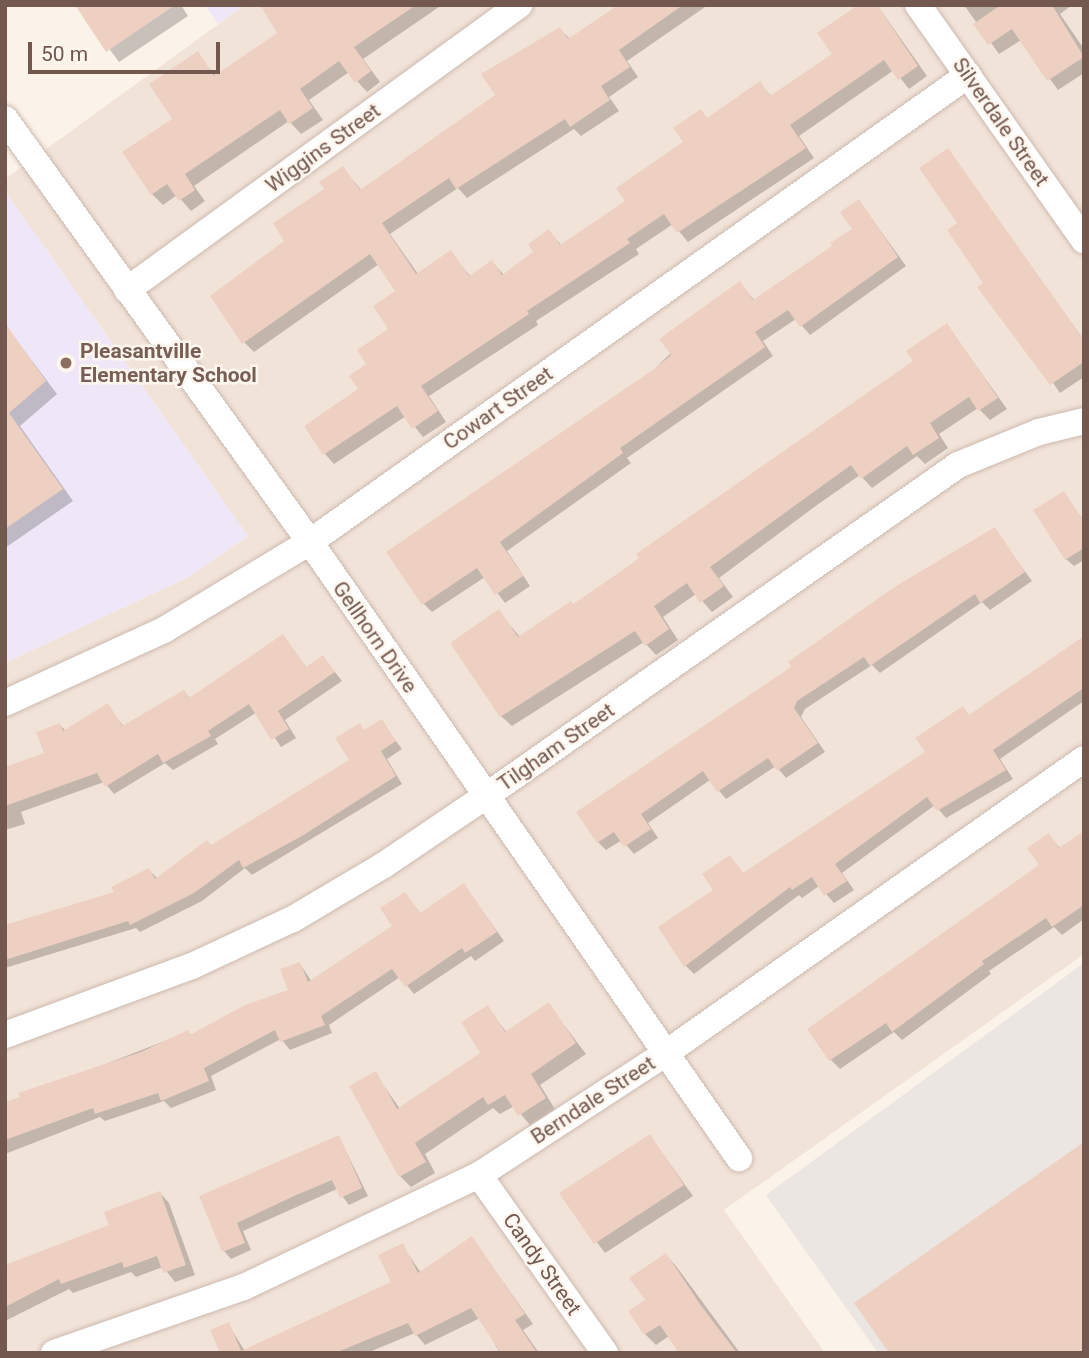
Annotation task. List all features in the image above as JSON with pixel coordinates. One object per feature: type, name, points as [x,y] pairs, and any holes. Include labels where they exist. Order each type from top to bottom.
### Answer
[{"type":"street","name":"Wiggins Street","points":[[127,290],[519,5]]},
{"type":"street","name":"Silverdale Street","points":[[918,5],[1084,240]]},
{"type":"street","name":"Cowart Street","points":[[5,703],[164,630],[310,542],[968,75]]},
{"type":"street","name":"Gellhorn Drive","points":[[5,120],[310,542],[739,1158]]},
{"type":"street","name":"Tilgham Street","points":[[5,1035],[192,966],[293,919],[384,865],[486,796],[958,465],[1039,432],[1084,421]]},
{"type":"street","name":"Berndale Street","points":[[54,1353],[244,1287],[479,1175],[666,1053],[1084,759]]},
{"type":"street","name":"Candy Street","points":[[479,1175],[605,1353]]},
{"type":"shaded area","points":[[205,5],[245,5],[218,24]]},
{"type":"shaded area","points":[[245,5],[1084,5],[1084,954],[724,1210],[825,1353],[5,1353],[5,663],[189,577],[248,536],[5,191],[5,179]]},
{"type":"shaded area","name":"Pleasantville Elementary School","points":[[5,191],[248,536],[189,577],[5,663]]},
{"type":"shaded area","points":[[1084,963],[1084,1353],[878,1353],[766,1195]]},
{"type":"building","points":[[75,5],[175,5],[106,52]]},
{"type":"building","points":[[260,5],[416,5],[354,47],[371,71],[355,83],[339,61],[300,89],[313,108],[289,124],[280,110],[185,174],[195,190],[179,201],[167,184],[151,195],[122,152],[172,119],[149,84],[198,51],[214,76],[277,33]]},
{"type":"building","points":[[618,5],[683,5],[619,50],[630,67],[601,86],[610,100],[570,127],[565,119],[456,189],[449,178],[382,223],[416,274],[451,250],[469,276],[492,260],[502,275],[533,252],[528,244],[549,229],[560,245],[625,201],[616,188],[683,142],[673,128],[701,109],[707,118],[760,81],[770,96],[832,54],[817,33],[858,5],[877,5],[918,66],[898,80],[884,60],[790,125],[806,148],[677,233],[664,214],[627,239],[630,243],[421,386],[438,411],[412,429],[397,406],[323,455],[304,426],[358,389],[349,376],[366,364],[357,350],[388,329],[373,306],[395,291],[370,254],[242,344],[210,296],[284,241],[273,223],[324,189],[319,182],[343,166],[360,190],[495,95],[481,74],[560,27],[568,39]]},
{"type":"building","points":[[1001,5],[1052,5],[1084,57],[1047,81],[1012,29],[988,45],[973,24]]},
{"type":"building","points":[[948,148],[1084,340],[1084,362],[1050,385],[977,287],[983,283],[947,230],[957,223],[919,168]]},
{"type":"building","points":[[859,199],[898,257],[800,327],[788,310],[755,332],[765,347],[620,448],[623,453],[500,542],[523,576],[495,595],[477,568],[422,605],[386,552],[657,367],[671,355],[659,339],[740,281],[753,300],[832,246],[830,243],[852,229],[840,212]]},
{"type":"building","points":[[5,323],[46,381],[9,413],[63,489],[5,529]]},
{"type":"building","points":[[947,323],[998,398],[978,411],[969,397],[930,423],[939,438],[913,455],[907,446],[861,479],[851,465],[710,567],[724,586],[700,603],[687,583],[654,606],[669,629],[645,646],[635,631],[500,717],[450,643],[499,609],[518,637],[571,601],[573,604],[639,559],[636,554],[913,361],[906,351]]},
{"type":"building","points":[[1064,491],[1084,522],[1084,548],[1065,560],[1033,510]]},
{"type":"building","points":[[995,527],[1025,572],[980,603],[975,594],[870,666],[864,657],[797,701],[794,708],[818,743],[777,771],[768,758],[717,792],[703,771],[641,814],[651,829],[624,847],[614,832],[597,843],[576,812],[791,667],[788,662],[893,588]]},
{"type":"building","points":[[283,634],[306,667],[323,655],[335,672],[278,711],[289,729],[271,740],[249,704],[208,731],[211,736],[163,763],[158,754],[105,787],[97,773],[5,806],[5,767],[44,753],[36,732],[60,723],[63,731],[108,703],[122,726],[184,690],[189,698]]},
{"type":"building","points":[[1084,636],[1084,688],[993,750],[1006,770],[937,811],[927,797],[835,864],[847,881],[824,896],[812,877],[792,890],[790,887],[684,967],[658,927],[713,890],[702,874],[730,855],[743,873],[925,752],[915,738],[963,706],[969,715]]},
{"type":"building","points":[[382,719],[396,741],[381,751],[396,776],[302,836],[243,868],[239,860],[194,893],[130,925],[128,921],[5,960],[5,925],[114,892],[111,887],[149,868],[155,879],[207,840],[211,845],[349,760],[335,738],[360,723],[364,730]]},
{"type":"building","points":[[1084,831],[1084,905],[1052,927],[1046,918],[982,961],[984,964],[892,1032],[886,1023],[829,1061],[807,1029],[1039,865],[1027,848],[1049,833],[1059,848]]},
{"type":"building","points":[[464,883],[497,932],[465,953],[462,948],[405,987],[392,969],[321,1016],[325,1025],[280,1042],[275,1030],[204,1068],[209,1081],[161,1101],[158,1093],[95,1114],[93,1108],[5,1140],[5,1102],[20,1097],[18,1093],[141,1052],[188,1030],[190,1035],[245,1005],[288,990],[280,969],[300,962],[308,982],[392,926],[380,908],[405,892],[420,913]]},
{"type":"building","points":[[549,1002],[576,1043],[531,1074],[546,1098],[518,1116],[505,1095],[488,1105],[483,1097],[415,1143],[426,1162],[399,1177],[349,1086],[376,1071],[397,1109],[480,1053],[461,1022],[488,1005],[505,1032]]},
{"type":"building","points":[[650,1134],[684,1185],[594,1244],[559,1193]]},
{"type":"building","points":[[339,1135],[362,1188],[340,1198],[332,1180],[294,1196],[237,1223],[245,1243],[222,1252],[199,1196]]},
{"type":"building","points":[[1084,1142],[1084,1353],[889,1353],[854,1303]]},
{"type":"building","points":[[160,1191],[186,1265],[163,1273],[157,1256],[124,1268],[122,1262],[61,1284],[59,1279],[5,1307],[5,1265],[109,1225],[104,1212]]},
{"type":"building","points":[[472,1236],[525,1314],[515,1320],[537,1353],[501,1353],[471,1308],[415,1336],[408,1323],[335,1353],[220,1353],[210,1330],[229,1322],[241,1351],[391,1282],[378,1255],[403,1243],[418,1273]]},
{"type":"building","points":[[666,1253],[737,1353],[679,1353],[660,1325],[644,1335],[628,1311],[645,1300],[629,1278]]},
{"type":"place","name":"Pleasantville Elementary School","points":[[66,363]]}]
